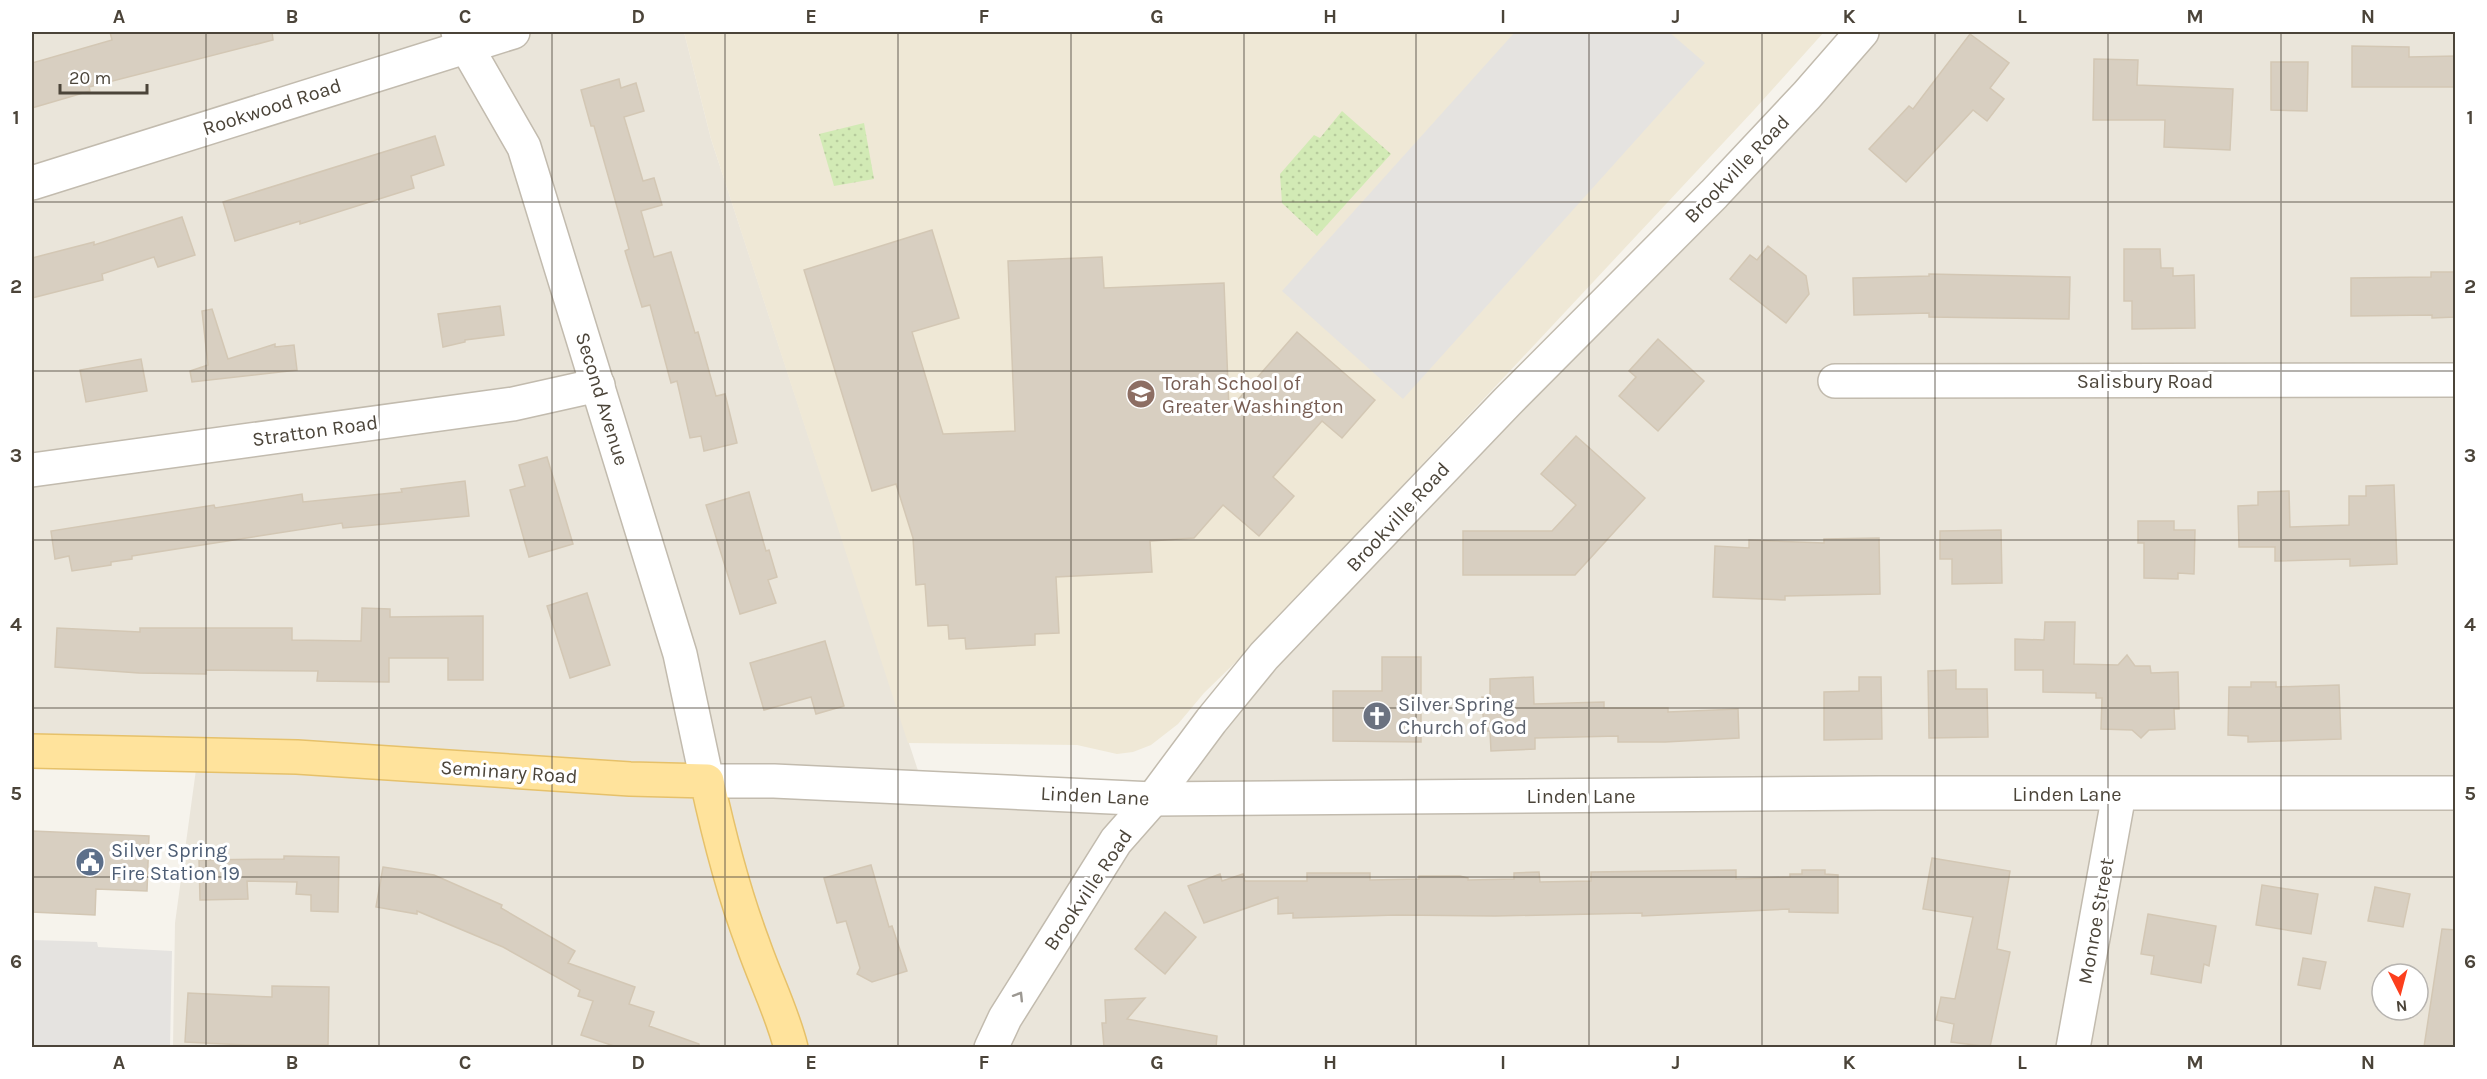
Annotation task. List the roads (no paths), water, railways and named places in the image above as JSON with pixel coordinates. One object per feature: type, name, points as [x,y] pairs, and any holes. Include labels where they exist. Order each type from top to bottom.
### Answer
[{"type":"main road","name":"Seminary Road","points":[[32,751],[297,758],[630,779],[707,781]]},
{"type":"main road","points":[[707,781],[736,892],[753,944],[786,1027],[791,1047]]},
{"type":"street","name":"Rookwood Road","points":[[32,183],[462,38],[513,32]]},
{"type":"street","name":"Brookville Road","points":[[991,1047],[1005,1018],[1116,841],[1153,800],[1211,721],[1264,656],[1507,402],[1722,186],[1862,32]]},
{"type":"street","name":"Second Avenue","points":[[462,38],[524,147],[680,654],[707,781]]},
{"type":"street","name":"Salisbury Road","points":[[1835,381],[2456,380]]},
{"type":"street","name":"Stratton Road","points":[[32,470],[513,404],[598,386]]},
{"type":"street","name":"Linden Lane","points":[[707,781],[774,781],[1153,800],[1880,793],[2456,793]]},
{"type":"street","name":"Monroe Street","points":[[2073,1047],[2119,794]]},
{"type":"place","name":"Torah School of Greater Washington","points":[[1141,394]]},
{"type":"place","name":"Silver Spring Church of God","points":[[1377,716]]},
{"type":"place","name":"Silver Spring Fire Station 19","points":[[90,862]]}]
